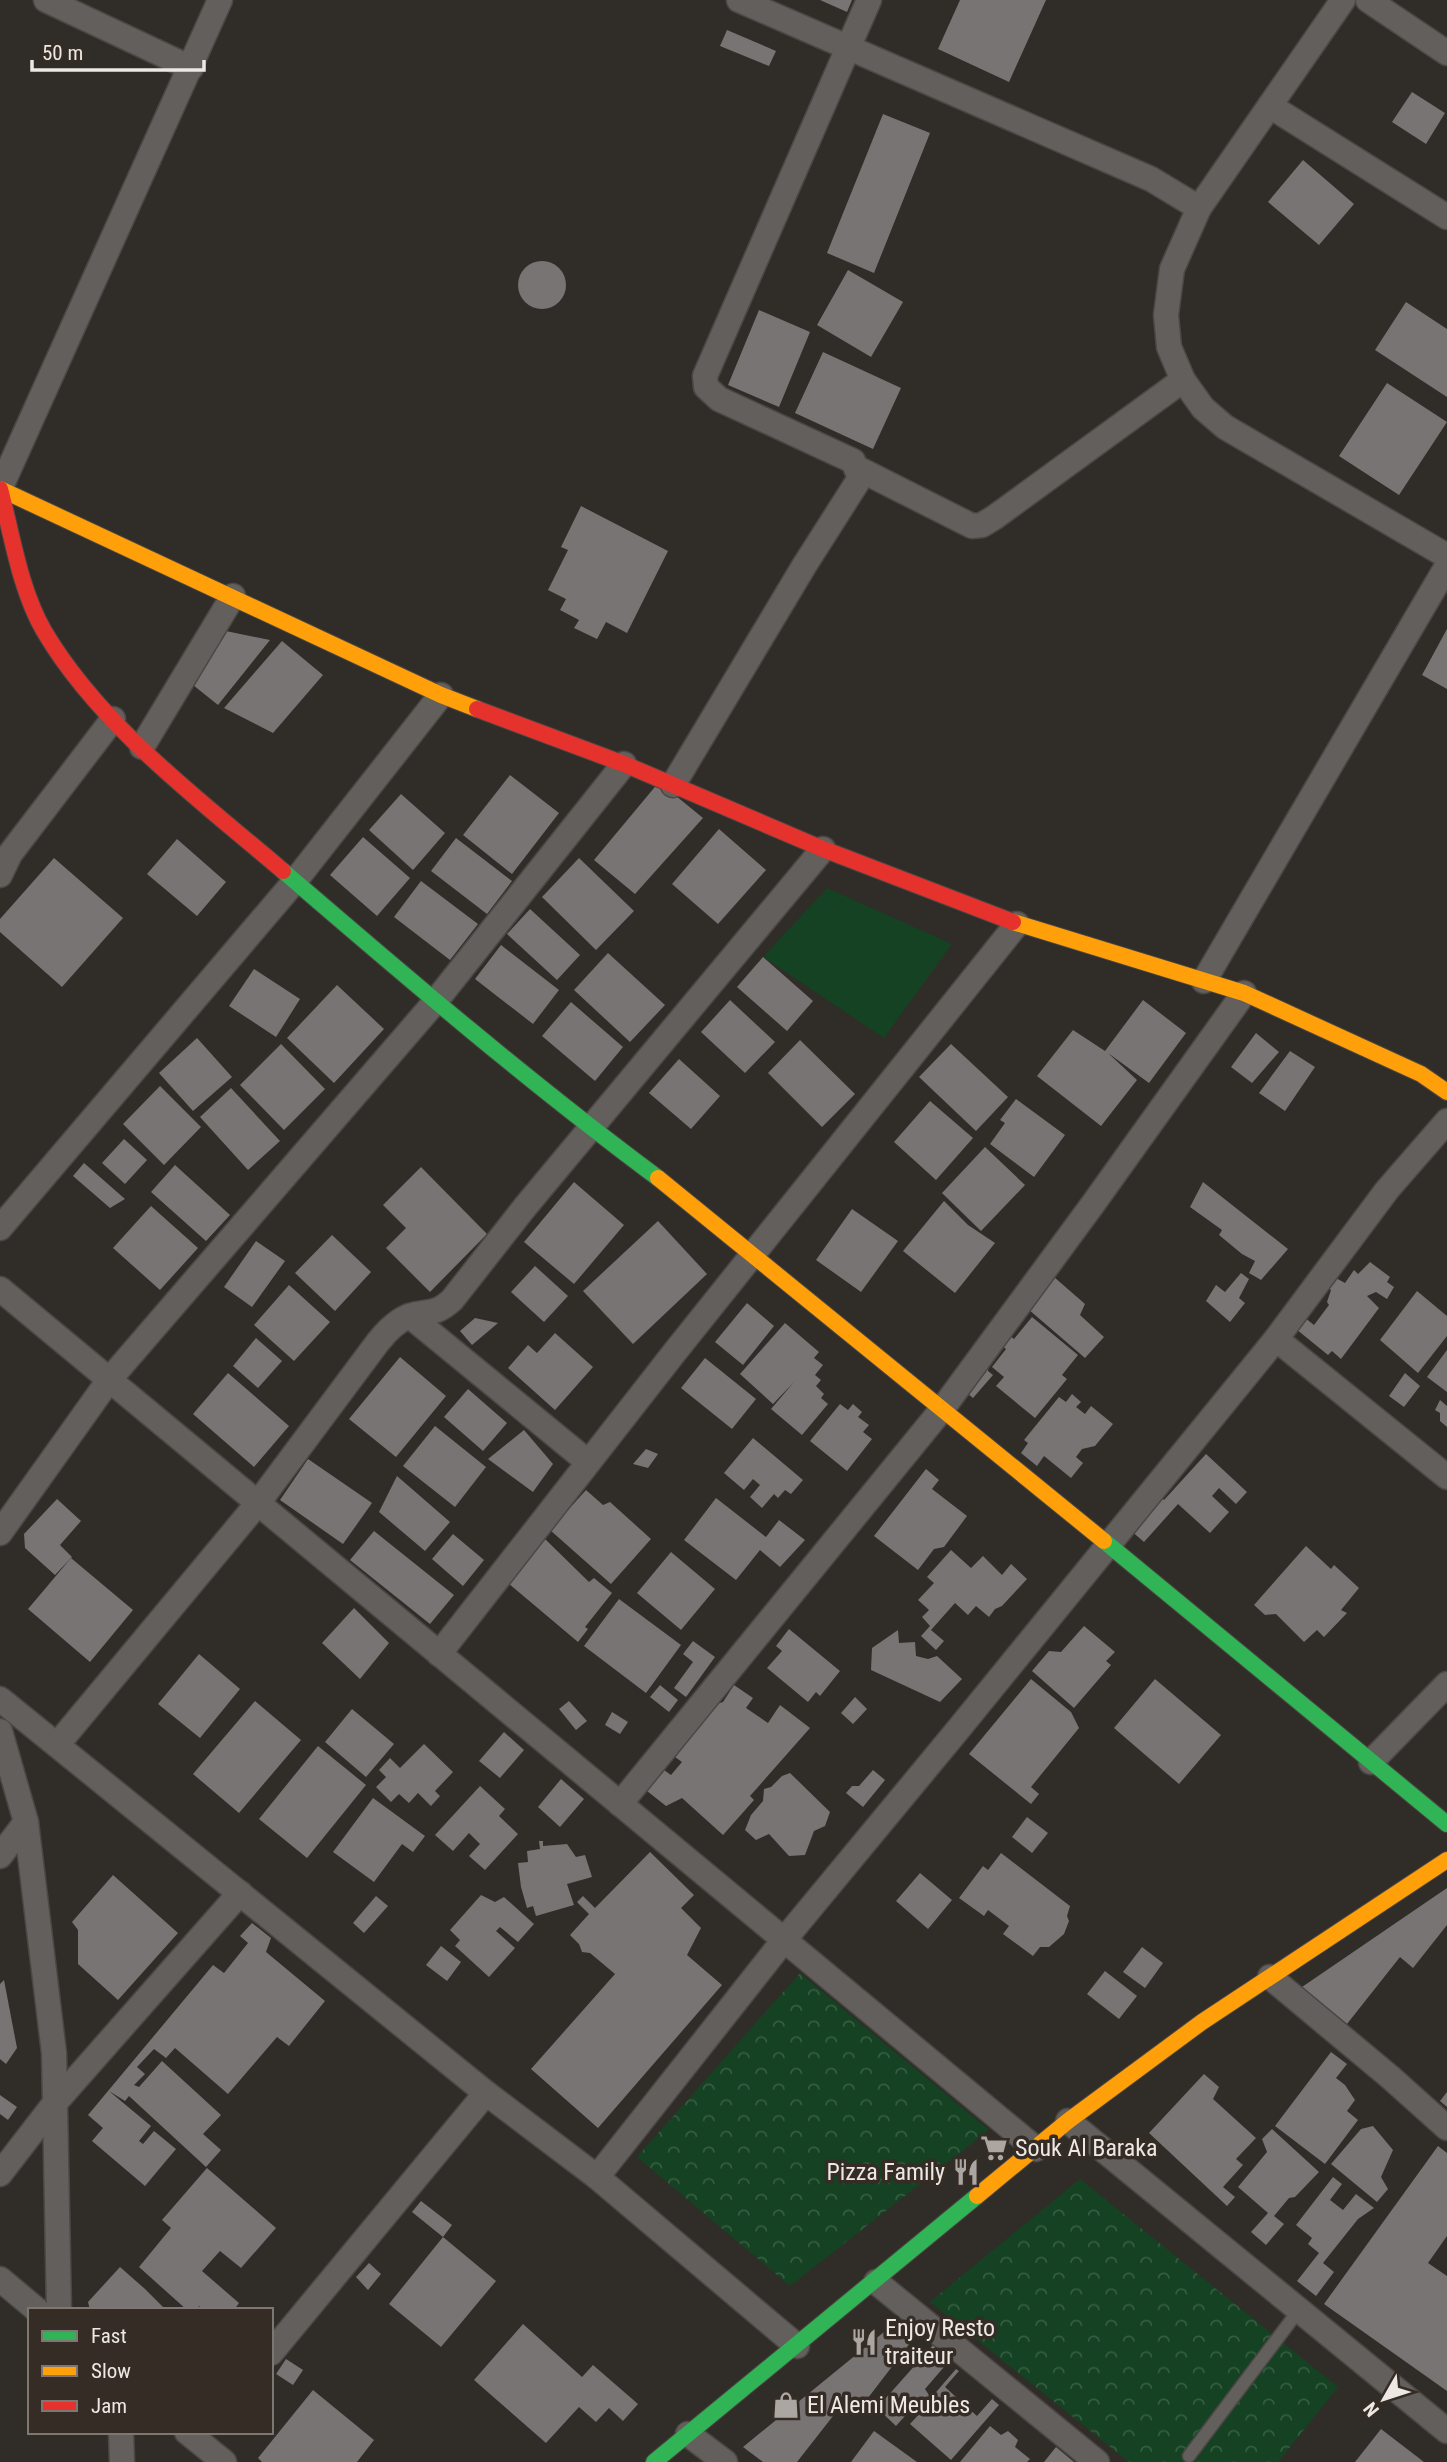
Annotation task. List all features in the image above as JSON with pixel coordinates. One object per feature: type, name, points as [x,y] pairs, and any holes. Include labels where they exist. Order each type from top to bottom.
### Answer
[{"type":"street","points":[[46,0],[191,68]]},
{"type":"street","points":[[220,0],[0,489],[22,576],[43,629],[71,671],[113,719],[166,771],[435,1002],[943,1408],[1447,1824]]},
{"type":"street","points":[[739,0],[1150,179],[1199,208]]},
{"type":"street","points":[[673,785],[860,478],[853,461],[719,400],[706,387],[705,376],[869,0]]},
{"type":"street","points":[[1343,0],[1199,208],[1172,269],[1166,315],[1169,347],[1183,380],[1203,408],[1225,427],[1447,556]]},
{"type":"street","points":[[1368,0],[1447,53]]},
{"type":"street","points":[[1270,106],[1447,217]]},
{"type":"street","points":[[858,468],[972,526],[982,524],[1183,380]]},
{"type":"street","points":[[0,489],[441,695],[624,764],[823,849],[1017,924],[1244,993],[1410,1068],[1447,1092]]},
{"type":"street","points":[[1204,981],[1447,566]]},
{"type":"street","points":[[142,747],[233,596]]},
{"type":"street","points":[[0,1228],[295,881],[441,695]]},
{"type":"street","points":[[0,875],[10,854],[113,719]]},
{"type":"street","points":[[0,1532],[109,1380],[435,1002],[624,764]]},
{"type":"street","points":[[57,1745],[258,1503],[377,1342],[390,1328],[410,1316],[440,1311],[452,1300],[823,849]]},
{"type":"street","points":[[439,1654],[752,1254],[1017,924]]},
{"type":"street","points":[[620,1804],[943,1408],[1244,993]]},
{"type":"street","points":[[597,2177],[784,1940],[1276,1339],[1387,1190],[1447,1121]]},
{"type":"street","points":[[0,1289],[1036,2149]]},
{"type":"street","points":[[410,1316],[588,1462]]},
{"type":"street","points":[[1276,1339],[1447,1477]]},
{"type":"street","points":[[1371,1762],[1447,1684]]},
{"type":"street","points":[[0,1699],[486,2093],[597,2177],[797,2347]]},
{"type":"street","points":[[0,1731],[26,1822],[54,2053],[59,2308]]},
{"type":"street","points":[[0,1856],[26,1822]]},
{"type":"street","points":[[654,2462],[876,2282],[1068,2121],[1202,2022],[1447,1860]]},
{"type":"street","points":[[0,2174],[54,2104],[240,1893]]},
{"type":"street","points":[[1270,1977],[1447,2128]]},
{"type":"street","points":[[273,2351],[486,2093]]},
{"type":"street","points":[[1068,2121],[1447,2431]]},
{"type":"street","points":[[0,2279],[35,2308]]},
{"type":"street","points":[[876,2282],[1097,2462]]},
{"type":"street","points":[[121,2434],[122,2462]]},
{"type":"street","points":[[688,2434],[725,2462]]},
{"type":"street","points":[[197,2435],[224,2462]]},
{"type":"lane","points":[[1189,2456],[1299,2310]]},
{"type":"green space","points":[[827,888],[952,944],[884,1038],[763,957]]},
{"type":"green space","points":[[800,1973],[989,2130],[790,2286],[637,2157]]},
{"type":"green space","points":[[1080,2179],[1338,2387],[1278,2462],[1129,2462],[930,2302]]},
{"type":"building","points":[[820,0],[852,0],[847,12]]},
{"type":"building","points":[[960,0],[1046,0],[1009,82],[938,49]]},
{"type":"building","points":[[727,30],[776,51],[769,66],[720,46]]},
{"type":"building","points":[[1412,92],[1445,113],[1426,144],[1392,122]]},
{"type":"building","points":[[883,114],[930,133],[874,273],[827,253]]},
{"type":"building","points":[[1303,160],[1354,204],[1319,245],[1268,202]]},
{"type":"building","points":[[542,261],[551,262],[559,268],[565,276],[565,294],[559,302],[551,308],[542,309],[533,308],[525,302],[519,294],[518,285],[519,276],[525,268],[533,262]]},
{"type":"building","points":[[848,270],[903,302],[871,357],[817,325]]},
{"type":"building","points":[[1406,302],[1447,329],[1447,397],[1375,350]]},
{"type":"building","points":[[759,310],[810,332],[779,407],[728,385]]},
{"type":"building","points":[[823,352],[901,388],[873,449],[795,413]]},
{"type":"building","points":[[1387,383],[1447,422],[1399,495],[1339,456]]},
{"type":"building","points":[[581,506],[668,551],[627,633],[606,622],[597,639],[574,628],[579,620],[560,610],[566,599],[548,590],[568,550],[561,547]]},
{"type":"building","points":[[1447,629],[1447,689],[1422,675]]},
{"type":"building","points":[[221,630],[270,640],[218,705],[183,677]]},
{"type":"building","points":[[282,641],[323,675],[273,733],[224,708]]},
{"type":"building","points":[[510,775],[559,813],[512,874],[463,835]]},
{"type":"building","points":[[659,782],[703,818],[635,894],[594,860]]},
{"type":"building","points":[[401,794],[445,833],[413,870],[369,830]]},
{"type":"building","points":[[719,829],[766,870],[718,924],[672,884]]},
{"type":"building","points":[[363,837],[410,878],[377,916],[330,875]]},
{"type":"building","points":[[456,838],[512,881],[487,914],[431,871]]},
{"type":"building","points":[[177,839],[226,882],[197,916],[147,874]]},
{"type":"building","points":[[54,858],[123,918],[62,987],[0,932],[0,919]]},
{"type":"building","points":[[579,858],[634,911],[596,950],[542,897]]},
{"type":"building","points":[[421,881],[478,924],[450,960],[394,917]]},
{"type":"building","points":[[530,909],[580,955],[557,980],[507,934]]},
{"type":"building","points":[[501,945],[559,990],[533,1024],[475,979]]},
{"type":"building","points":[[608,953],[665,1005],[630,1042],[574,990]]},
{"type":"building","points":[[763,957],[813,1001],[787,1031],[737,987]]},
{"type":"building","points":[[254,969],[300,999],[276,1037],[229,1006]]},
{"type":"building","points":[[337,985],[384,1029],[334,1083],[287,1038]]},
{"type":"building","points":[[730,1000],[775,1042],[745,1073],[701,1032]]},
{"type":"building","points":[[1143,1000],[1186,1033],[1149,1083],[1108,1053],[1137,1080],[1101,1126],[1037,1076],[1073,1030],[1105,1051]]},
{"type":"building","points":[[571,1002],[623,1047],[595,1081],[542,1036]]},
{"type":"building","points":[[1256,1033],[1279,1052],[1252,1083],[1231,1067]]},
{"type":"building","points":[[197,1038],[232,1077],[193,1111],[159,1073]]},
{"type":"building","points":[[800,1040],[855,1094],[822,1127],[768,1073]]},
{"type":"building","points":[[281,1044],[325,1089],[284,1130],[240,1085]]},
{"type":"building","points":[[951,1044],[1008,1097],[976,1131],[919,1077]]},
{"type":"building","points":[[1290,1051],[1315,1067],[1285,1111],[1259,1093]]},
{"type":"building","points":[[679,1059],[720,1096],[691,1129],[649,1093]]},
{"type":"building","points":[[160,1086],[201,1127],[164,1165],[123,1124]]},
{"type":"building","points":[[231,1088],[280,1141],[248,1170],[200,1117]]},
{"type":"building","points":[[1016,1099],[1065,1135],[1034,1177],[990,1144],[1005,1123],[1000,1120]]},
{"type":"building","points":[[930,1101],[973,1138],[936,1180],[894,1142]]},
{"type":"building","points":[[124,1139],[147,1160],[125,1184],[102,1163]]},
{"type":"building","points":[[985,1147],[1025,1185],[981,1231],[942,1193]]},
{"type":"building","points":[[84,1163],[125,1199],[110,1208],[73,1176]]},
{"type":"building","points":[[175,1165],[230,1215],[206,1241],[151,1192]]},
{"type":"building","points":[[421,1167],[487,1234],[430,1292],[386,1248],[406,1228],[383,1205]]},
{"type":"building","points":[[574,1182],[624,1225],[574,1284],[524,1242]]},
{"type":"building","points":[[1203,1182],[1288,1249],[1261,1280],[1249,1273],[1255,1261],[1219,1235],[1222,1230],[1190,1207]]},
{"type":"building","points":[[944,1201],[968,1225],[995,1243],[955,1293],[903,1251]]},
{"type":"building","points":[[151,1206],[198,1248],[160,1290],[113,1248]]},
{"type":"building","points":[[852,1209],[898,1241],[861,1292],[816,1260]]},
{"type":"building","points":[[658,1221],[707,1274],[633,1344],[583,1291]]},
{"type":"building","points":[[332,1235],[371,1272],[335,1311],[295,1273]]},
{"type":"building","points":[[256,1241],[285,1261],[252,1307],[224,1287]]},
{"type":"building","points":[[1370,1262],[1390,1277],[1387,1282],[1394,1287],[1387,1299],[1376,1292],[1367,1296],[1379,1308],[1341,1359],[1332,1351],[1328,1355],[1296,1329],[1305,1318],[1314,1325],[1329,1305],[1327,1302],[1331,1290],[1327,1287],[1334,1277],[1345,1283],[1354,1270],[1358,1274]]},
{"type":"building","points":[[535,1266],[568,1296],[544,1322],[511,1292]]},
{"type":"building","points":[[1241,1273],[1249,1279],[1239,1298],[1245,1303],[1230,1322],[1206,1301],[1216,1285],[1225,1292]]},
{"type":"building","points":[[1054,1277],[1085,1304],[1080,1315],[1104,1337],[1085,1358],[1028,1309]]},
{"type":"building","points":[[289,1285],[330,1322],[294,1361],[254,1325]]},
{"type":"building","points":[[1417,1291],[1447,1316],[1447,1336],[1418,1373],[1380,1340]]},
{"type":"building","points":[[747,1303],[774,1326],[743,1365],[715,1342]]},
{"type":"building","points":[[1032,1317],[1078,1355],[1062,1375],[1067,1379],[1035,1418],[996,1386],[1004,1377],[992,1367],[1006,1349],[1002,1346],[1010,1336],[1014,1339]]},
{"type":"building","points":[[475,1318],[498,1323],[472,1345],[460,1331]]},
{"type":"building","points":[[785,1323],[819,1352],[814,1358],[823,1365],[815,1375],[821,1380],[816,1386],[824,1394],[821,1398],[828,1404],[802,1435],[771,1409],[794,1382],[773,1404],[740,1374]]},
{"type":"building","points":[[555,1333],[593,1367],[555,1410],[508,1368],[528,1345],[537,1353]]},
{"type":"building","points":[[256,1338],[282,1361],[258,1388],[233,1366]]},
{"type":"building","points":[[1447,1350],[1447,1392],[1427,1377]]},
{"type":"building","points":[[400,1357],[446,1396],[396,1457],[349,1419]]},
{"type":"building","points":[[705,1358],[756,1399],[732,1429],[681,1388]]},
{"type":"building","points":[[989,1360],[988,1371],[993,1375],[973,1398],[961,1388]]},
{"type":"building","points":[[228,1373],[289,1426],[254,1467],[193,1414]]},
{"type":"building","points":[[1405,1373],[1420,1386],[1404,1407],[1389,1396]]},
{"type":"building","points":[[468,1389],[507,1423],[483,1451],[444,1417]]},
{"type":"building","points":[[1072,1394],[1081,1402],[1076,1407],[1085,1414],[1091,1406],[1113,1424],[1095,1446],[1082,1449],[1076,1457],[1083,1463],[1071,1478],[1044,1456],[1037,1466],[1021,1453],[1028,1443],[1024,1440],[1059,1397],[1066,1402]]},
{"type":"building","points":[[1440,1400],[1447,1406],[1447,1427],[1440,1421],[1440,1413],[1435,1410]]},
{"type":"building","points":[[840,1404],[848,1410],[853,1404],[862,1412],[858,1417],[869,1425],[863,1432],[872,1439],[847,1471],[810,1441]]},
{"type":"building","points":[[435,1426],[486,1467],[455,1507],[403,1466]]},
{"type":"building","points":[[524,1430],[553,1464],[533,1492],[488,1459]]},
{"type":"building","points":[[753,1438],[803,1480],[791,1494],[785,1490],[778,1498],[774,1494],[762,1508],[750,1497],[760,1485],[753,1479],[744,1490],[724,1473]]},
{"type":"building","points":[[646,1449],[658,1454],[648,1468],[633,1464]]},
{"type":"building","points":[[1206,1454],[1247,1492],[1236,1504],[1219,1488],[1212,1496],[1229,1512],[1210,1533],[1178,1504],[1144,1542],[1129,1529],[1159,1495],[1164,1500]]},
{"type":"building","points":[[308,1459],[372,1503],[343,1544],[280,1500]]},
{"type":"building","points":[[926,1469],[939,1480],[932,1489],[967,1516],[944,1547],[934,1549],[918,1570],[874,1536]]},
{"type":"building","points":[[397,1476],[450,1522],[425,1551],[379,1512]]},
{"type":"building","points":[[586,1490],[603,1505],[610,1502],[651,1539],[611,1584],[550,1530]]},
{"type":"building","points":[[716,1498],[766,1537],[779,1520],[805,1540],[780,1567],[760,1550],[736,1580],[684,1540]]},
{"type":"building","points":[[57,1499],[81,1521],[60,1545],[72,1557],[55,1575],[25,1548],[24,1534]]},
{"type":"building","points":[[374,1531],[454,1595],[430,1624],[350,1560]]},
{"type":"building","points":[[453,1534],[484,1560],[463,1586],[432,1559]]},
{"type":"building","points":[[544,1538],[589,1582],[594,1578],[612,1593],[585,1627],[588,1629],[578,1642],[508,1583]]},
{"type":"building","points":[[1306,1546],[1331,1569],[1334,1565],[1359,1588],[1341,1610],[1347,1613],[1324,1637],[1317,1630],[1304,1642],[1276,1614],[1265,1615],[1254,1605]]},
{"type":"building","points":[[951,1550],[971,1568],[983,1556],[1002,1575],[1011,1564],[1027,1579],[989,1617],[976,1606],[968,1615],[955,1603],[931,1630],[944,1641],[936,1650],[921,1636],[930,1626],[922,1617],[929,1610],[918,1600],[934,1583],[927,1577]]},
{"type":"building","points":[[671,1552],[715,1589],[681,1630],[637,1593]]},
{"type":"building","points":[[71,1558],[133,1610],[90,1662],[28,1609]]},
{"type":"building","points":[[619,1599],[681,1645],[646,1693],[584,1646]]},
{"type":"building","points":[[354,1608],[389,1643],[360,1679],[322,1643]]},
{"type":"building","points":[[1084,1626],[1115,1652],[1106,1661],[1111,1665],[1074,1708],[1032,1671],[1049,1651],[1061,1652]]},
{"type":"building","points":[[789,1629],[840,1671],[820,1696],[816,1692],[808,1702],[767,1668],[782,1651],[776,1646]]},
{"type":"building","points":[[898,1630],[899,1643],[915,1642],[916,1656],[928,1659],[937,1656],[962,1679],[940,1702],[871,1670],[872,1648]]},
{"type":"building","points":[[693,1641],[715,1657],[686,1697],[674,1688],[693,1662],[683,1654]]},
{"type":"building","points":[[199,1654],[240,1689],[200,1738],[158,1704]]},
{"type":"building","points":[[1031,1679],[1071,1712],[1079,1728],[1031,1787],[1039,1794],[1031,1804],[969,1754]]},
{"type":"building","points":[[1155,1679],[1221,1735],[1179,1784],[1114,1728]]},
{"type":"building","points":[[660,1685],[678,1700],[669,1712],[650,1697]]},
{"type":"building","points":[[734,1685],[753,1698],[746,1708],[768,1723],[780,1705],[810,1728],[750,1796],[754,1800],[723,1835],[682,1798],[666,1806],[647,1791],[664,1770],[671,1775],[682,1762],[675,1757],[717,1704],[723,1702]]},
{"type":"building","points":[[855,1697],[867,1709],[853,1724],[841,1713]]},
{"type":"building","points":[[255,1701],[301,1740],[239,1813],[193,1774]]},
{"type":"building","points":[[569,1701],[587,1721],[576,1730],[559,1709]]},
{"type":"building","points":[[352,1709],[394,1744],[366,1777],[325,1742]]},
{"type":"building","points":[[612,1712],[628,1722],[620,1734],[605,1725]]},
{"type":"building","points":[[504,1732],[524,1750],[500,1778],[479,1761]]},
{"type":"building","points":[[424,1744],[453,1772],[435,1791],[440,1796],[431,1806],[418,1793],[409,1803],[399,1794],[391,1802],[376,1787],[386,1777],[379,1770],[390,1758],[400,1768]]},
{"type":"building","points":[[318,1746],[366,1785],[307,1858],[259,1819]]},
{"type":"building","points":[[873,1770],[885,1780],[863,1807],[846,1793],[852,1786],[859,1786]]},
{"type":"building","points":[[790,1773],[830,1812],[825,1826],[814,1831],[805,1855],[789,1856],[769,1834],[756,1840],[745,1830],[751,1815],[763,1801],[764,1789]]},
{"type":"building","points":[[561,1779],[584,1799],[560,1827],[538,1807]]},
{"type":"building","points":[[480,1786],[505,1809],[499,1816],[518,1834],[485,1870],[469,1856],[480,1844],[469,1833],[453,1851],[435,1835]]},
{"type":"building","points":[[373,1798],[425,1836],[413,1852],[402,1844],[374,1882],[333,1852]]},
{"type":"building","points":[[1027,1817],[1048,1833],[1032,1853],[1012,1837]]},
{"type":"building","points":[[539,1841],[543,1841],[543,1846],[567,1844],[576,1857],[585,1855],[592,1877],[567,1884],[574,1905],[536,1916],[533,1906],[527,1908],[518,1863],[528,1862],[527,1851],[540,1849]]},
{"type":"building","points":[[650,1852],[694,1895],[681,1908],[701,1928],[687,1955],[722,1985],[598,2128],[531,2069],[615,1974],[590,1953],[582,1952],[579,1944],[570,1935],[589,1914],[577,1902],[583,1896],[595,1908]]},
{"type":"building","points":[[1001,1853],[1070,1906],[1067,1916],[1069,1921],[1064,1934],[1049,1947],[1040,1947],[1033,1956],[1003,1934],[1009,1926],[988,1910],[984,1916],[959,1898],[983,1866],[988,1870]]},
{"type":"building","points":[[920,1873],[952,1900],[928,1929],[896,1901]]},
{"type":"building","points":[[113,1875],[178,1933],[118,2000],[78,1964],[78,1930],[72,1922]]},
{"type":"building","points":[[1447,1888],[1447,1925],[1413,1968],[1400,1957],[1347,2024],[1302,1987]]},
{"type":"building","points":[[481,1895],[495,1902],[504,1897],[534,1924],[518,1942],[500,1927],[496,1931],[515,1948],[489,1977],[455,1946],[460,1940],[450,1930]]},
{"type":"building","points":[[376,1896],[388,1906],[364,1933],[353,1923]]},
{"type":"building","points":[[252,1923],[271,1938],[266,1952],[325,2001],[289,2046],[277,2037],[228,2094],[175,2048],[166,2058],[154,2049],[137,2067],[145,2074],[134,2085],[139,2087],[162,2061],[221,2115],[203,2134],[221,2150],[206,2167],[129,2096],[125,2101],[109,2091],[151,2126],[139,2141],[143,2144],[154,2131],[176,2149],[145,2186],[92,2141],[103,2128],[88,2115],[213,1965],[224,1973],[248,1943],[240,1936]]},
{"type":"building","points":[[441,1946],[461,1962],[447,1981],[426,1965]]},
{"type":"building","points":[[1142,1947],[1163,1963],[1145,1988],[1123,1972]]},
{"type":"building","points":[[1105,1971],[1137,1996],[1119,2019],[1087,1994]]},
{"type":"building","points":[[4,1980],[17,2048],[6,2064],[0,2059],[0,1984]]},
{"type":"building","points":[[1331,2052],[1347,2064],[1336,2078],[1345,2085],[1355,2100],[1347,2111],[1358,2120],[1325,2164],[1275,2126]]},
{"type":"building","points":[[1204,2074],[1219,2087],[1213,2099],[1256,2138],[1236,2159],[1243,2165],[1223,2187],[1235,2197],[1227,2206],[1149,2133]]},
{"type":"building","points":[[1447,2092],[1447,2107],[1440,2101]]},
{"type":"building","points":[[0,2095],[17,2107],[8,2120],[0,2114]]},
{"type":"building","points":[[1373,2126],[1393,2150],[1381,2177],[1388,2189],[1377,2202],[1331,2164],[1361,2129]]},
{"type":"building","points":[[1272,2129],[1319,2172],[1295,2197],[1289,2198],[1274,2216],[1284,2224],[1266,2245],[1251,2232],[1268,2213],[1238,2187],[1267,2152],[1262,2139]]},
{"type":"building","points":[[1438,2146],[1447,2153],[1447,2236],[1428,2263],[1447,2276],[1447,2391],[1324,2304]]},
{"type":"building","points":[[207,2168],[276,2228],[241,2268],[220,2251],[202,2271],[239,2303],[235,2308],[185,2308],[139,2267],[171,2228],[162,2220]]},
{"type":"building","points":[[1333,2177],[1342,2184],[1330,2200],[1343,2210],[1356,2194],[1374,2208],[1358,2219],[1323,2263],[1334,2272],[1316,2296],[1297,2281],[1319,2253],[1308,2244],[1312,2238],[1296,2225]]},
{"type":"building","points":[[421,2201],[452,2225],[443,2237],[412,2212]]},
{"type":"building","points":[[443,2237],[496,2281],[441,2347],[389,2304]]},
{"type":"building","points":[[369,2263],[381,2274],[368,2290],[356,2277]]},
{"type":"building","points":[[120,2267],[164,2308],[90,2308],[88,2302]]},
{"type":"building","points":[[895,2323],[914,2338],[861,2407],[844,2402],[797,2462],[763,2462],[743,2447]]},
{"type":"building","points":[[523,2324],[582,2377],[593,2365],[638,2404],[623,2421],[609,2408],[596,2422],[579,2407],[546,2443],[474,2380]]},
{"type":"building","points":[[933,2345],[950,2360],[925,2389],[931,2398],[956,2369],[959,2371],[945,2387],[977,2416],[992,2399],[999,2405],[951,2460],[910,2424],[921,2412],[914,2406],[896,2426],[877,2408]]},
{"type":"building","points":[[286,2359],[303,2370],[293,2385],[276,2374]]},
{"type":"building","points":[[313,2390],[374,2440],[357,2462],[262,2462],[258,2458]]},
{"type":"building","points":[[990,2426],[1001,2435],[1008,2431],[1018,2440],[1015,2447],[1030,2459],[1027,2462],[960,2462]]},
{"type":"building","points":[[1381,2429],[1424,2462],[1355,2462]]},
{"type":"building","points":[[874,2431],[917,2462],[851,2462]]},
{"type":"building","points":[[1056,2447],[1074,2462],[1044,2462]]},
{"type":"traffic: fast","points":[[283,871],[515,1067],[658,1178]]},
{"type":"traffic: fast","points":[[1104,1541],[1447,1824]]},
{"type":"traffic: fast","points":[[654,2462],[977,2196]]},
{"type":"traffic: slow","points":[[0,489],[441,695],[477,709]]},
{"type":"traffic: slow","points":[[1013,922],[1244,993],[1421,1074],[1447,1092]]},
{"type":"traffic: slow","points":[[658,1178],[1104,1541]]},
{"type":"traffic: slow","points":[[977,2196],[1068,2121],[1202,2022],[1447,1860]]},
{"type":"traffic: jam","points":[[0,489],[29,598],[44,631],[67,666],[93,699],[153,760],[283,871]]},
{"type":"traffic: jam","points":[[477,709],[624,764],[823,849],[1013,922]]},
{"type":"place","name":"Souk Al Baraka","points":[[994,2148]]},
{"type":"place","name":"Pizza Family","points":[[966,2172]]},
{"type":"place","name":"Enjoy Resto traiteur","points":[[864,2342]]},
{"type":"place","name":"El Alemi Meubles","points":[[786,2405]]}]
